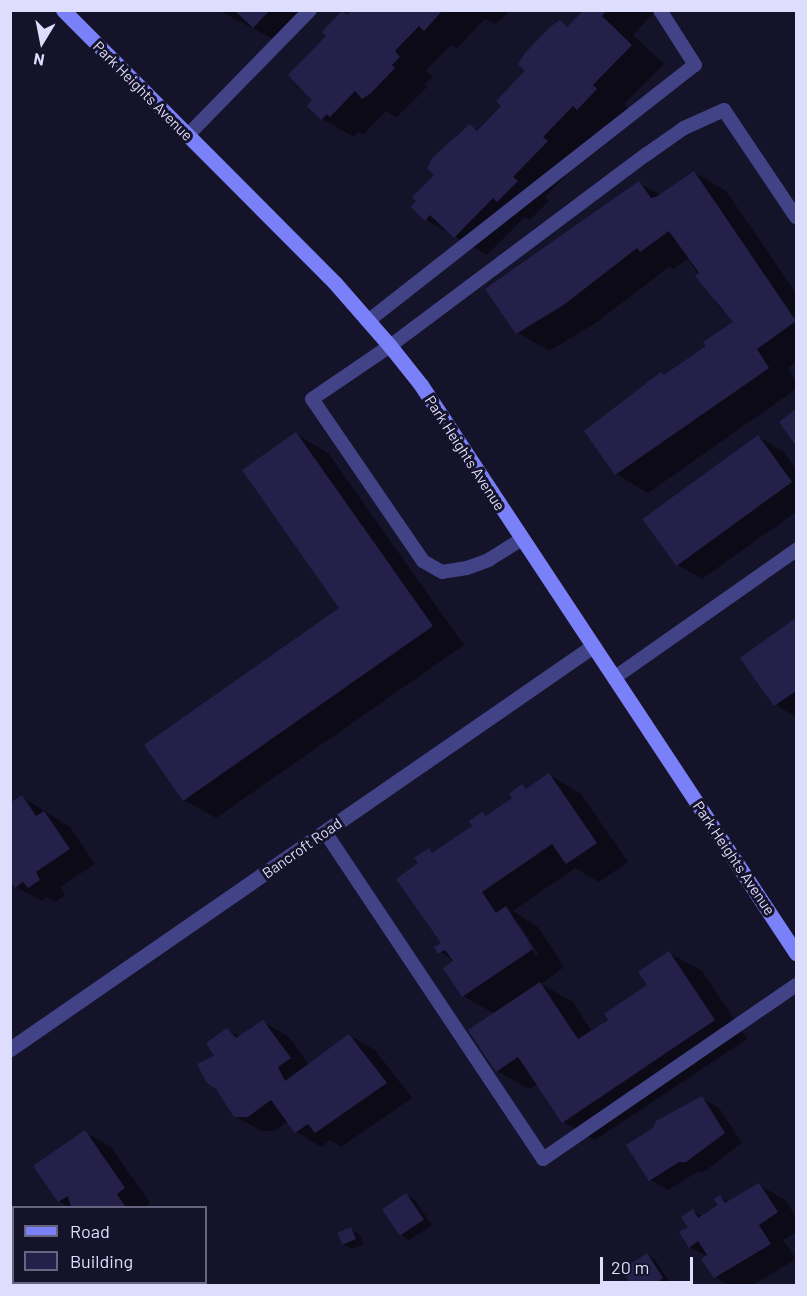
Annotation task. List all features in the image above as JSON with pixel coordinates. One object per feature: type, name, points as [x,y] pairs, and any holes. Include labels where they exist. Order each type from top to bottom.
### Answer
[{"type":"main road","name":"Park Heights Avenue","points":[[63,10],[335,283],[421,385],[796,953]]},
{"type":"street","name":"Bancroft Road","points":[[10,1049],[592,646]]},
{"type":"lane","points":[[188,135],[310,10]]},
{"type":"lane","points":[[368,321],[695,64],[660,10]]},
{"type":"lane","points":[[522,539],[489,560],[467,568],[442,572],[423,561],[312,399],[390,346],[684,128],[724,110],[796,217]]},
{"type":"lane","points":[[614,678],[796,550]]},
{"type":"lane","points":[[325,832],[543,1159],[796,985]]},
{"type":"building","points":[[234,10],[270,10],[253,28]]},
{"type":"building","points":[[352,10],[443,10],[424,31],[419,26],[395,51],[400,57],[392,65],[395,68],[371,93],[362,99],[355,91],[330,117],[327,114],[321,120],[307,106],[312,100],[288,75],[326,36],[322,32],[342,11],[347,15]]},
{"type":"building","points":[[584,10],[607,10],[602,16],[632,45],[593,85],[597,89],[577,110],[573,106],[543,137],[548,141],[513,177],[518,181],[497,202],[493,198],[454,238],[430,215],[425,221],[411,207],[416,201],[412,197],[434,175],[427,168],[433,157],[470,124],[477,131],[501,106],[496,101],[525,71],[518,64],[525,53],[550,27],[560,20],[567,27]]},
{"type":"building","points":[[694,171],[796,321],[757,349],[769,368],[615,475],[584,431],[661,372],[664,375],[706,346],[703,342],[733,322],[695,276],[699,273],[669,231],[640,252],[637,248],[565,304],[516,334],[485,289],[639,181],[651,198],[656,197]]},
{"type":"building","points":[[796,409],[796,446],[779,422]]},
{"type":"building","points":[[296,432],[433,626],[183,801],[144,745],[339,608],[242,470]]},
{"type":"building","points":[[758,435],[792,482],[676,566],[642,519]]},
{"type":"building","points":[[796,618],[796,691],[774,706],[740,658]]},
{"type":"building","points":[[549,773],[597,843],[566,864],[552,844],[482,892],[496,913],[506,906],[533,949],[462,997],[443,968],[453,961],[445,950],[438,954],[434,947],[441,943],[396,879],[418,863],[414,858],[429,848],[432,853],[472,826],[469,821],[482,812],[486,816],[512,798],[509,794],[522,784],[526,789]]},
{"type":"building","points":[[22,795],[36,816],[44,811],[70,849],[36,872],[40,880],[28,888],[23,882],[15,888],[10,881],[10,803]]},
{"type":"building","points":[[669,951],[715,1020],[562,1123],[518,1057],[496,1072],[468,1030],[540,982],[578,1039],[608,1020],[604,1014],[647,985],[638,972]]},
{"type":"building","points":[[263,1020],[291,1058],[278,1067],[285,1081],[349,1034],[387,1083],[315,1133],[308,1124],[295,1133],[271,1100],[248,1117],[234,1117],[216,1089],[207,1083],[197,1064],[214,1056],[206,1043],[227,1028],[236,1038]]},
{"type":"building","points":[[702,1096],[725,1133],[686,1162],[679,1162],[649,1181],[626,1145],[653,1128],[656,1121]]},
{"type":"building","points":[[85,1130],[125,1188],[117,1194],[125,1206],[70,1206],[68,1196],[58,1202],[33,1166]]},
{"type":"building","points":[[759,1183],[778,1212],[759,1225],[771,1244],[714,1278],[701,1259],[707,1255],[698,1241],[689,1248],[679,1232],[688,1227],[681,1217],[693,1209],[698,1218],[718,1205],[714,1199],[720,1195],[725,1203]]},
{"type":"building","points":[[406,1193],[424,1220],[400,1236],[382,1209]]},
{"type":"building","points":[[351,1227],[356,1239],[342,1245],[337,1233]]},
{"type":"building","points":[[647,1253],[663,1278],[652,1286],[632,1286],[622,1270]]}]
